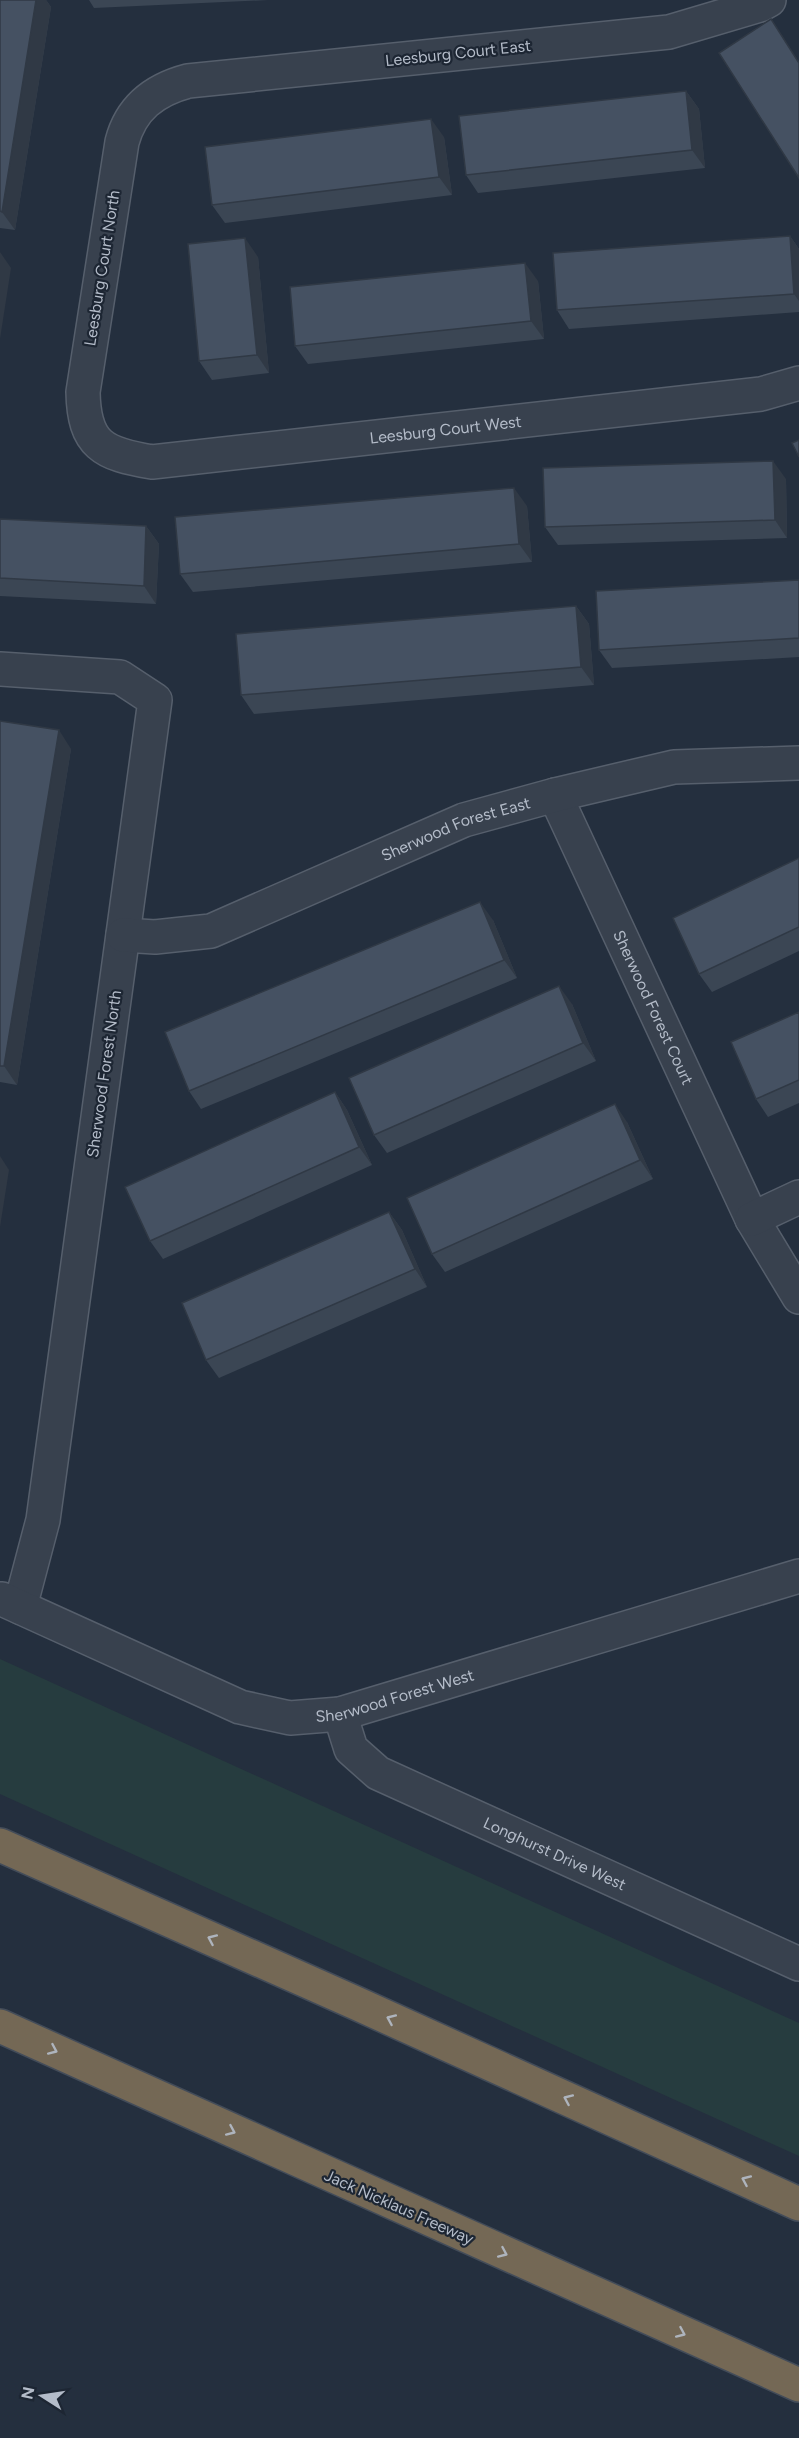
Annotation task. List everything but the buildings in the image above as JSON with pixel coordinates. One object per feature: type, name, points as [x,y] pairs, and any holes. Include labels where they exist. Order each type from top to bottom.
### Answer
[{"type":"highway","points":[[0,1845],[369,2008],[799,2204]]},
{"type":"highway","name":"Jack Nicklaus Freeway","points":[[0,2026],[799,2385]]},
{"type":"street","name":"Leesburg Court East","points":[[148,100],[175,85],[188,81],[669,32],[760,5],[769,0]]},
{"type":"street","name":"Leesburg Court North","points":[[96,441],[84,418],[82,392],[122,142],[132,114],[148,100]]},
{"type":"street","name":"Leesburg Court West","points":[[96,441],[108,451],[122,457],[152,462],[761,394],[799,383]]},
{"type":"street","name":"Sherwood Forest North","points":[[0,669],[120,677],[154,700],[43,1520],[10,1603]]},
{"type":"street","name":"Sherwood Forest East","points":[[123,935],[154,937],[211,931],[464,820],[555,795],[674,767],[799,763]]},
{"type":"street","name":"Sherwood Forest Court","points":[[555,795],[752,1219],[799,1297]]},
{"type":"street","points":[[752,1219],[799,1197]]},
{"type":"street","name":"Sherwood Forest West","points":[[10,1603],[240,1707],[290,1718],[340,1714],[799,1576]]},
{"type":"street","name":"Longhurst Drive West","points":[[340,1714],[351,1749],[378,1773],[799,1964]]},
{"type":"green space","points":[[0,1659],[799,2023],[799,2156],[0,1794]]}]
